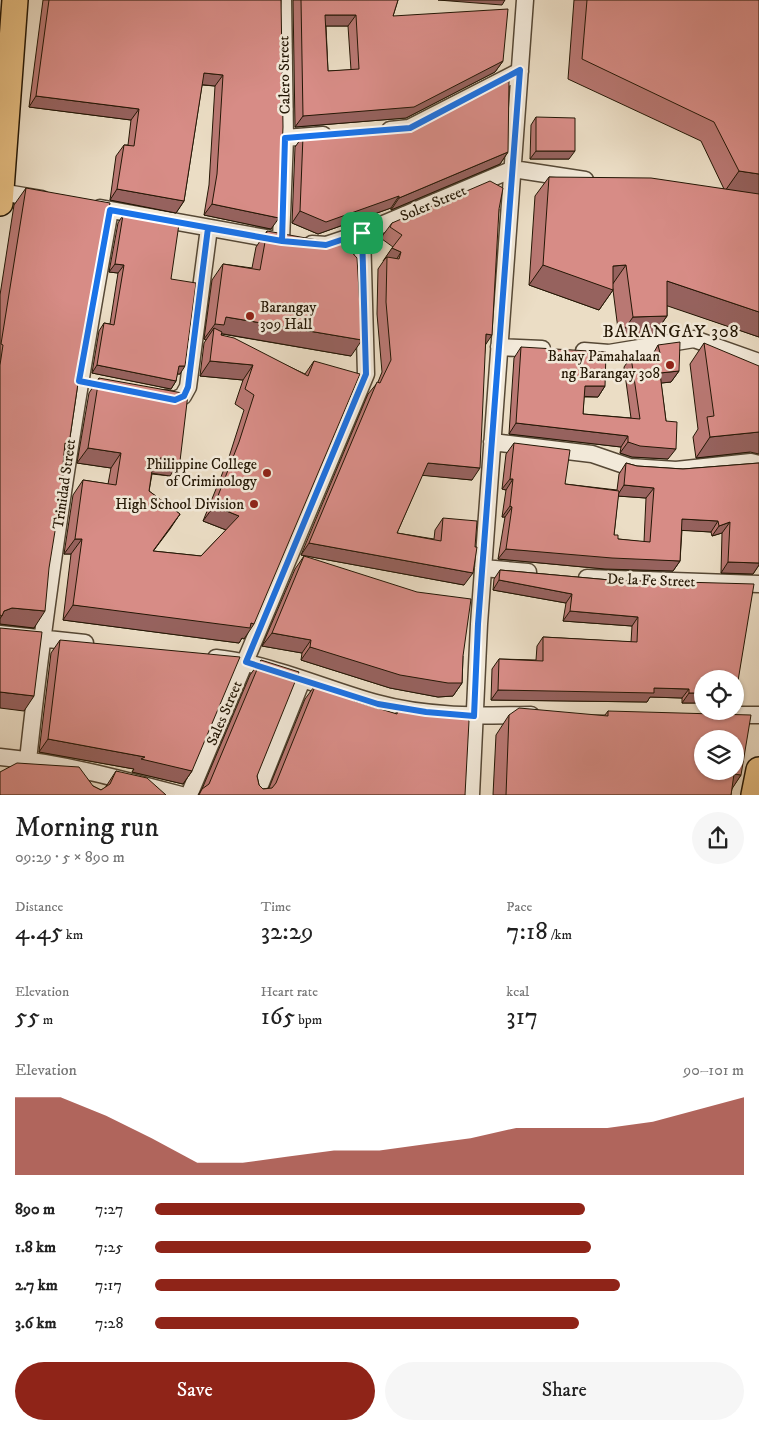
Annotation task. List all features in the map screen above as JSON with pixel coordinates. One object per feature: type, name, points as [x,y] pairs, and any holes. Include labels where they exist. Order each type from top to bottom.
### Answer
[{"type":"main road","points":[[0,196],[16,0]]},
{"type":"main road","points":[[754,795],[759,770]]},
{"type":"street","name":"Calero Street","points":[[282,241],[285,138],[283,0]]},
{"type":"street","points":[[471,795],[483,568],[525,0]]},
{"type":"street","points":[[371,131],[410,128],[520,70]]},
{"type":"street","points":[[285,138],[342,133]]},
{"type":"street","points":[[513,169],[601,182]]},
{"type":"street","name":"Soler Street","points":[[80,205],[282,241],[326,245],[362,233],[513,169]]},
{"type":"street","points":[[0,196],[61,202]]},
{"type":"street","name":"Trinidad Street","points":[[28,760],[41,638],[79,381],[110,210]]},
{"type":"street","points":[[146,394],[175,400],[184,396],[188,387],[208,228]]},
{"type":"street","name":"Sales Street","points":[[189,795],[366,374],[362,233]]},
{"type":"street","points":[[499,346],[610,353],[694,338],[759,362]]},
{"type":"street","points":[[79,381],[98,385]]},
{"type":"street","points":[[492,442],[592,454],[630,467],[676,470],[750,462],[759,464]]},
{"type":"street","points":[[483,568],[545,574]]},
{"type":"street","name":"De la Fe Street","points":[[575,576],[759,584]]},
{"type":"street","points":[[0,634],[99,645]]},
{"type":"street","points":[[197,656],[246,662],[378,704],[426,712],[474,716],[551,715]]},
{"type":"street","points":[[256,795],[302,680]]},
{"type":"street","points":[[744,715],[759,715]]},
{"type":"street","points":[[0,758],[28,760],[96,780],[181,795]]},
{"type":"building","points":[[49,0],[281,0],[283,127],[279,218],[212,204],[217,174],[223,75],[204,73],[184,201],[117,189],[124,145],[134,146],[139,109],[36,96]]},
{"type":"building","points":[[301,0],[398,0],[393,16],[508,9],[503,61],[414,107],[303,116]],"holes":[[[325,15],[356,15],[359,69],[328,71]]]},
{"type":"building","points":[[587,0],[759,0],[759,174],[739,171],[714,122],[582,59]]},
{"type":"building","points":[[509,81],[508,152],[399,198],[399,196],[326,222],[300,211],[303,136],[418,126]]},
{"type":"building","points":[[536,117],[575,118],[575,151],[536,151]]},
{"type":"building","points":[[549,177],[651,178],[759,194],[759,312],[667,281],[667,316],[633,317],[626,265],[613,266],[613,290],[543,265]]},
{"type":"building","points":[[490,181],[503,188],[499,209],[492,335],[486,334],[480,468],[428,463],[397,533],[441,541],[443,518],[477,521],[475,547],[477,547],[473,573],[309,543],[377,382],[380,383],[391,360],[386,302],[387,257],[399,259],[401,252],[392,248],[402,235],[390,227],[392,223]]},
{"type":"building","points":[[26,188],[110,203],[81,363],[69,444],[65,443],[62,476],[64,476],[49,568],[45,611],[12,608],[4,611],[2,616],[0,615],[0,365],[3,345],[1,344]]},
{"type":"building","points":[[123,215],[179,224],[171,279],[196,283],[185,366],[179,366],[176,381],[97,365],[104,323],[114,325],[124,265],[115,264]]},
{"type":"building","points":[[267,231],[345,245],[357,258],[362,340],[226,317],[224,325],[215,324],[223,264],[260,270]]},
{"type":"building","points":[[214,328],[222,332],[221,335],[234,338],[308,376],[314,361],[360,374],[254,624],[251,623],[250,628],[73,605],[82,539],[75,539],[83,480],[116,485],[121,453],[88,448],[99,378],[188,394],[180,461],[154,457],[149,491],[180,514],[153,551],[201,556],[239,516],[214,506],[239,442],[254,395],[245,389],[253,365],[210,361]]},
{"type":"building","points":[[680,342],[679,371],[660,373],[666,421],[677,422],[676,449],[640,446],[628,442],[628,436],[516,423],[521,347],[606,352],[605,386],[585,386],[583,414],[640,419],[631,357],[660,353],[658,345]]},
{"type":"building","points":[[704,343],[759,366],[759,432],[710,437],[707,417],[714,416]]},
{"type":"building","points":[[514,443],[570,450],[565,484],[619,491],[614,535],[618,535],[618,539],[650,542],[654,488],[624,485],[626,463],[637,466],[683,469],[759,463],[759,563],[728,562],[730,522],[719,526],[718,521],[682,519],[680,561],[612,558],[506,549],[512,507],[510,506],[513,479],[510,479]]},
{"type":"building","points":[[304,556],[417,592],[471,599],[463,656],[462,683],[448,683],[400,675],[310,647],[311,640],[272,633]]},
{"type":"building","points":[[500,570],[610,580],[754,584],[740,670],[694,670],[694,693],[689,693],[689,689],[654,688],[654,693],[498,690],[499,659],[543,661],[543,637],[637,642],[638,617],[570,611],[572,594],[499,580]]},
{"type":"building","points":[[0,628],[42,632],[34,696],[0,692]]},
{"type":"building","points":[[60,640],[240,657],[192,771],[141,759],[145,757],[48,739]]},
{"type":"building","points":[[261,660],[299,672],[257,776],[259,785],[263,789],[272,788],[276,783],[316,684],[356,696],[354,701],[397,714],[398,710],[409,713],[410,709],[430,713],[430,709],[464,713],[469,721],[465,795],[199,795],[202,789],[209,784]]},
{"type":"building","points":[[519,708],[608,716],[608,711],[694,713],[694,720],[744,720],[744,715],[751,715],[744,757],[744,730],[694,730],[694,780],[733,780],[731,795],[506,795],[509,715]]},
{"type":"building","points":[[17,763],[79,767],[93,786],[101,790],[110,784],[116,771],[147,778],[166,795],[0,795],[0,772]]},
{"type":"place","name":"Barangay 309 Hall","points":[[250,316]]},
{"type":"place","name":"Bahay Pamahalaan ng Barangay 308","points":[[670,365]]},
{"type":"place","name":"Philippine College of Criminology","points":[[267,473]]},
{"type":"place","name":"High School Division","points":[[254,504]]},
{"type":"district","name":"BARANGAY 308","points":[[671,331]]},
{"type":"route","points":[[362,233],[326,245],[282,241],[110,210],[79,381],[175,400],[184,396],[188,387],[208,228],[282,241],[285,138],[410,128],[520,70],[478,624],[474,716],[426,712],[378,704],[246,662],[366,374],[362,233]]}]
